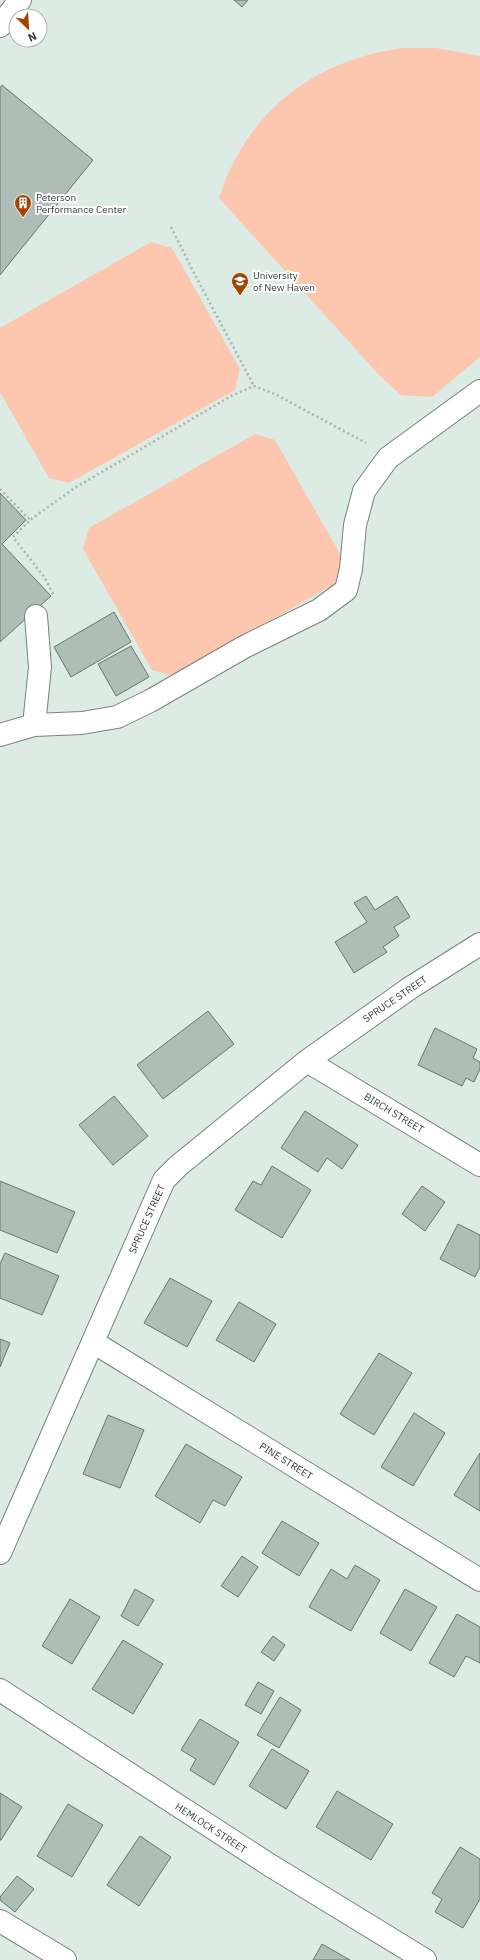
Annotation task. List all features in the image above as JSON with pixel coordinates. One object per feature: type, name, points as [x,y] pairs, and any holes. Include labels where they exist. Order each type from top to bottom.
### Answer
[{"type":"street","points":[[0,26],[20,0]]},
{"type":"street","points":[[0,735],[34,725],[82,723],[117,717],[150,701],[244,647],[319,610],[346,590],[351,569],[355,525],[364,491],[388,458],[480,391]]},
{"type":"street","points":[[34,725],[40,667],[36,616]]},
{"type":"street","name":"SPRUCE STREET","points":[[0,1553],[164,1180],[178,1166],[307,1061],[410,988],[480,944]]},
{"type":"street","name":"BIRCH STREET","points":[[307,1061],[480,1165]]},
{"type":"street","name":"PINE STREET","points":[[93,1342],[480,1580]]},
{"type":"street","name":"HEMLOCK STREET","points":[[0,1690],[268,1864],[425,1960]]},
{"type":"street","points":[[0,1921],[65,1960]]},
{"type":"path","points":[[171,227],[254,386],[275,394],[357,436],[388,458]]},
{"type":"path","points":[[36,616],[54,596],[45,578],[14,537],[30,520],[73,488],[231,396],[254,386]]},
{"type":"path","points":[[0,489],[30,520]]},
{"type":"shaded area","points":[[402,48],[436,48],[480,56],[480,357],[432,397],[401,395],[379,375],[219,198],[231,167],[247,140],[265,116],[287,96],[312,78],[339,65],[369,55]]},
{"type":"shaded area","points":[[151,242],[172,248],[240,369],[235,390],[69,483],[49,478],[0,392],[0,328]]},
{"type":"shaded area","points":[[255,434],[275,440],[344,561],[338,582],[173,676],[152,670],[83,549],[89,528]]},
{"type":"building","points":[[234,0],[248,0],[242,7]]},
{"type":"building","name":"Peterson Performance Center","points":[[2,85],[93,160],[0,275],[0,88]]},
{"type":"building","points":[[0,493],[26,520],[2,544],[51,596],[0,642]]},
{"type":"building","points":[[114,612],[131,642],[71,677],[54,647]]},
{"type":"building","points":[[131,646],[149,677],[116,696],[98,664]]},
{"type":"building","points":[[366,896],[375,910],[397,896],[410,917],[394,927],[399,936],[383,947],[387,952],[354,973],[335,942],[367,922],[354,903]]},
{"type":"building","points":[[208,1011],[234,1044],[163,1099],[137,1065]]},
{"type":"building","points":[[435,1028],[477,1049],[473,1058],[480,1062],[480,1069],[474,1082],[466,1078],[462,1086],[418,1065]]},
{"type":"building","points":[[114,1096],[148,1136],[113,1165],[79,1125]]},
{"type":"building","points":[[305,1111],[358,1145],[342,1169],[327,1158],[318,1172],[281,1148]]},
{"type":"building","points":[[272,1166],[311,1190],[282,1238],[235,1210],[253,1181],[261,1185]]},
{"type":"building","points":[[0,1181],[75,1212],[57,1253],[0,1230]]},
{"type":"building","points":[[422,1186],[445,1202],[425,1231],[402,1214]]},
{"type":"building","points":[[458,1224],[480,1235],[480,1267],[475,1277],[440,1259]]},
{"type":"building","points":[[5,1253],[59,1276],[42,1315],[0,1298],[0,1264]]},
{"type":"building","points":[[170,1278],[212,1301],[187,1347],[144,1323]]},
{"type":"building","points":[[239,1302],[276,1324],[254,1362],[216,1340]]},
{"type":"building","points":[[0,1339],[10,1343],[0,1367]]},
{"type":"building","points":[[379,1353],[412,1373],[374,1435],[340,1414]]},
{"type":"building","points":[[414,1413],[445,1433],[413,1486],[381,1467]]},
{"type":"building","points":[[108,1415],[144,1430],[120,1488],[83,1474]]},
{"type":"building","points":[[186,1444],[242,1477],[225,1506],[213,1500],[200,1523],[155,1496]]},
{"type":"building","points":[[480,1453],[480,1511],[454,1495]]},
{"type":"building","points":[[282,1521],[319,1543],[299,1576],[262,1553]]},
{"type":"building","points":[[242,1556],[258,1567],[238,1597],[221,1586]]},
{"type":"building","points":[[355,1565],[380,1580],[351,1631],[309,1607],[331,1569],[347,1579]]},
{"type":"building","points":[[135,1589],[154,1600],[138,1626],[121,1616]]},
{"type":"building","points":[[405,1589],[437,1607],[411,1651],[380,1633]]},
{"type":"building","points":[[70,1599],[100,1617],[72,1664],[42,1646]]},
{"type":"building","points":[[457,1614],[480,1627],[480,1663],[466,1656],[454,1677],[429,1663]]},
{"type":"building","points":[[273,1636],[285,1645],[274,1661],[261,1652]]},
{"type":"building","points":[[123,1640],[163,1664],[133,1714],[92,1689]]},
{"type":"building","points":[[258,1682],[274,1691],[261,1714],[245,1705]]},
{"type":"building","points":[[280,1697],[301,1710],[279,1748],[257,1735]]},
{"type":"building","points":[[200,1719],[239,1742],[214,1785],[190,1770],[196,1759],[181,1750]]},
{"type":"building","points":[[272,1749],[309,1771],[286,1809],[249,1786]]},
{"type":"building","points":[[337,1791],[393,1824],[371,1860],[316,1827]]},
{"type":"building","points":[[0,1793],[22,1807],[1,1840],[0,1840]]},
{"type":"building","points":[[68,1804],[103,1825],[72,1877],[37,1856]]},
{"type":"building","points":[[140,1836],[171,1857],[139,1906],[107,1885]]},
{"type":"building","points":[[460,1847],[480,1859],[480,1899],[463,1928],[435,1912],[442,1899],[432,1893]]},
{"type":"building","points":[[17,1876],[34,1889],[15,1912],[0,1900],[0,1897]]},
{"type":"building","points":[[322,1944],[350,1960],[313,1960]]},
{"type":"place","name":"Peterson Performance Center","points":[[23,218]]},
{"type":"place","name":"University of New Haven","points":[[240,296]]}]
